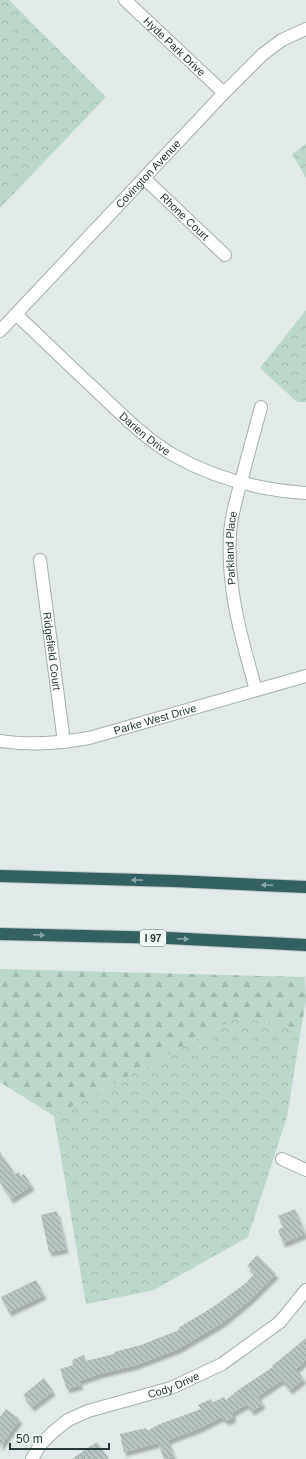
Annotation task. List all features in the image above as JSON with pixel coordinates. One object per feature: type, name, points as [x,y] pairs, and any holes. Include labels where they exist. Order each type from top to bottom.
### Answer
[{"type":"highway","points":[[0,876],[174,881],[306,887]]},
{"type":"highway","name":"I 97","points":[[0,934],[168,938],[306,945]]},
{"type":"street","name":"Hyde Park Drive","points":[[125,0],[224,93]]},
{"type":"street","name":"Covington Avenue","points":[[0,331],[224,93],[263,54],[282,40],[306,29]]},
{"type":"street","name":"Rhone Court","points":[[144,178],[225,255]]},
{"type":"street","name":"Darien Drive","points":[[16,314],[120,414],[174,456],[198,468],[240,484],[306,493]]},
{"type":"street","name":"Parkland Place","points":[[256,690],[237,623],[231,585],[230,533],[240,484],[261,407]]},
{"type":"street","name":"Ridgefield Court","points":[[40,560],[64,742]]},
{"type":"street","name":"Parke West Drive","points":[[0,741],[36,744],[89,738],[306,676]]},
{"type":"street","points":[[282,1159],[306,1170]]},
{"type":"street","name":"Cody Drive","points":[[32,1459],[44,1441],[68,1420],[88,1411],[171,1388],[222,1364],[280,1322],[306,1290]]},
{"type":"green space","points":[[0,0],[9,0],[106,97],[0,208]]},
{"type":"green space","points":[[306,144],[306,178],[292,154]]},
{"type":"green space","points":[[306,310],[306,402],[297,402],[260,368]]},
{"type":"green space","points":[[0,969],[305,977],[306,1001],[301,1029],[238,1017],[54,1116],[0,1082]]},
{"type":"green space","points":[[238,1017],[301,1029],[287,1117],[248,1237],[154,1290],[86,1304],[54,1116]]},
{"type":"building","points":[[0,1152],[15,1174],[19,1172],[21,1176],[24,1174],[32,1186],[11,1199],[0,1182]]},
{"type":"building","points":[[295,1209],[305,1234],[283,1243],[278,1230],[283,1227],[278,1216]]},
{"type":"building","points":[[57,1211],[66,1249],[49,1252],[41,1215]]},
{"type":"building","points":[[257,1255],[276,1274],[251,1299],[222,1323],[178,1349],[136,1365],[99,1374],[79,1381],[81,1385],[67,1389],[60,1369],[73,1365],[72,1360],[84,1355],[86,1361],[114,1354],[114,1352],[141,1345],[179,1330],[178,1328],[213,1307],[246,1283],[255,1273],[247,1266]]},
{"type":"building","points":[[36,1280],[44,1295],[9,1312],[1,1297]]},
{"type":"building","points":[[306,1338],[306,1360],[296,1369],[304,1379],[290,1390],[282,1380],[258,1396],[263,1404],[252,1411],[247,1404],[233,1412],[233,1418],[227,1421],[221,1417],[200,1428],[168,1440],[174,1457],[164,1459],[158,1443],[124,1452],[120,1434],[146,1428],[147,1431],[160,1424],[201,1409],[198,1405],[211,1399],[213,1402],[224,1397],[226,1400],[238,1390],[273,1367],[272,1366]]},
{"type":"building","points":[[44,1378],[53,1391],[32,1407],[23,1395]]},
{"type":"building","points":[[6,1409],[20,1419],[0,1447],[0,1417]]},
{"type":"building","points":[[97,1442],[109,1459],[72,1459],[86,1449]]}]
